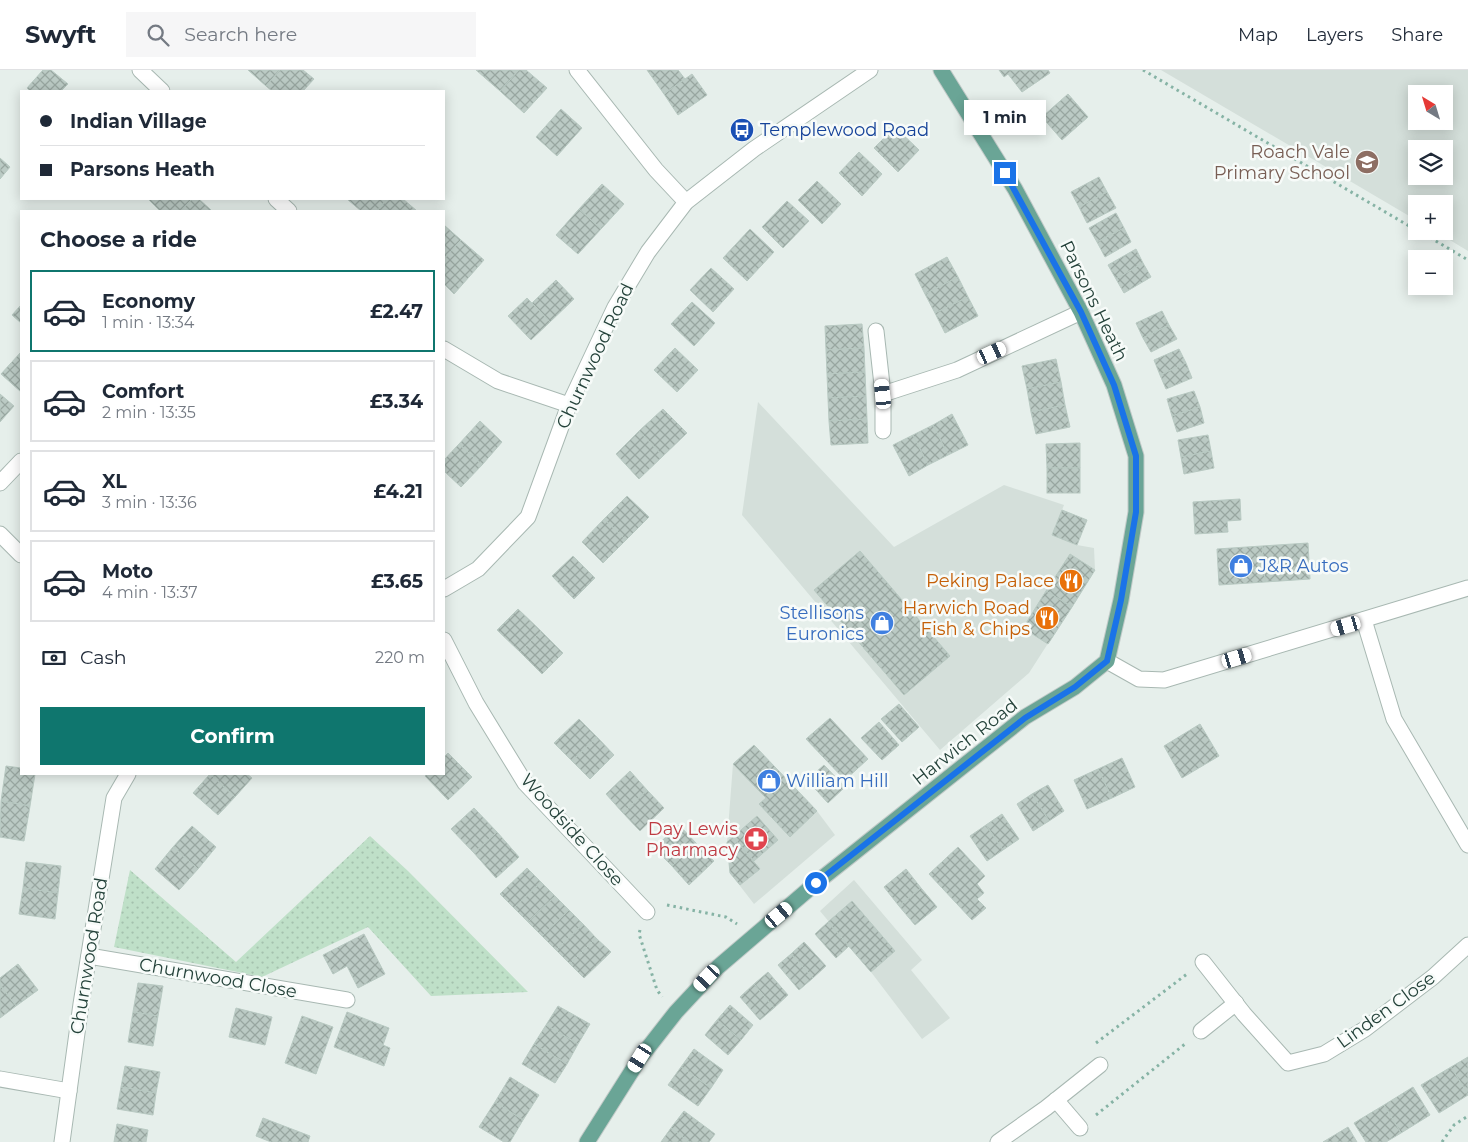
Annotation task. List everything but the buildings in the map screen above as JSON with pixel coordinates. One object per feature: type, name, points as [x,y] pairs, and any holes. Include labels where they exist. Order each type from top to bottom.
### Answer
[{"type":"main road","name":"Parsons Heath","points":[[941,70],[1015,188],[1081,312],[1114,385],[1136,456],[1136,512],[1121,600],[1107,661]]},
{"type":"main road","name":"Harwich Road","points":[[587,1142],[640,1058],[676,1012],[718,967],[816,883],[1025,718],[1075,687],[1107,661]]},
{"type":"street","points":[[140,70],[161,90]]},
{"type":"street","points":[[577,70],[656,170],[686,202]]},
{"type":"street","name":"Churnwood Road","points":[[445,588],[478,569],[528,517],[569,405],[615,307],[648,252],[686,202],[754,149],[870,70]]},
{"type":"street","points":[[277,200],[288,210]]},
{"type":"street","points":[[883,394],[957,370],[1081,312]]},
{"type":"street","points":[[876,331],[883,394],[883,431]]},
{"type":"street","points":[[445,350],[498,381],[569,405]]},
{"type":"street","points":[[0,483],[20,462]]},
{"type":"street","points":[[0,534],[20,554]]},
{"type":"street","points":[[1107,661],[1139,679],[1164,680],[1468,588]]},
{"type":"street","points":[[1364,620],[1394,719],[1468,845]]},
{"type":"street","name":"Woodside Close","points":[[445,642],[476,703],[525,783],[647,912]]},
{"type":"street","name":"Churnwood Road","points":[[62,1142],[114,798],[127,775]]},
{"type":"street","name":"Linden Close","points":[[1203,962],[1288,1063],[1324,1054],[1365,1029],[1432,977],[1468,945]]},
{"type":"street","name":"Churnwood Close","points":[[89,956],[347,1000]]},
{"type":"street","points":[[1201,1031],[1236,1002]]},
{"type":"street","points":[[998,1142],[1100,1065]]},
{"type":"street","points":[[0,1079],[69,1091]]},
{"type":"street","points":[[1056,1100],[1080,1128]]},
{"type":"path","points":[[1143,70],[1408,226]]},
{"type":"path","points":[[1433,240],[1468,260]]},
{"type":"path","points":[[676,1012],[657,990],[639,934],[647,912],[663,905],[726,917],[754,936]]},
{"type":"path","points":[[1100,1065],[1088,1050],[1203,962]]},
{"type":"path","points":[[1080,1128],[1201,1031]]},
{"type":"path","points":[[1442,1142],[1454,1126],[1468,1116]]},
{"type":"shaded area","name":"Roach Vale Primary School","points":[[1161,70],[1468,70],[1468,251],[1450,240],[1453,240],[1453,195],[1408,195],[1408,215]]},
{"type":"shaded area","points":[[758,402],[894,547],[1004,485],[1064,505],[1052,535],[1077,545],[1094,548],[1095,570],[1029,673],[940,750],[742,515]]},
{"type":"shaded area","points":[[754,745],[817,811],[835,835],[754,904],[730,873],[727,842],[733,764]]},
{"type":"shaded area","points":[[854,880],[922,960],[911,970],[950,1018],[922,1039],[871,972],[820,911]]},
{"type":"green space","points":[[370,836],[408,871],[528,992],[431,996],[368,927],[262,977],[114,947],[130,870],[236,962]]},
{"type":"place","name":"Templewood Road","points":[[742,130]]},
{"type":"place","name":"Roach Vale Primary School","points":[[1367,162]]},
{"type":"place","name":"J&R Autos","points":[[1241,566]]},
{"type":"place","name":"Peking Palace","points":[[1071,581]]},
{"type":"place","name":"Harwich Road Fish & Chips","points":[[1047,618]]},
{"type":"place","name":"Stellisons Euronics","points":[[882,623]]},
{"type":"place","name":"William Hill","points":[[769,781]]},
{"type":"place","name":"Day Lewis Pharmacy","points":[[756,839]]},
{"type":"route","points":[[816,883],[1025,718],[1075,687],[1107,661],[1121,600],[1136,512],[1136,456],[1114,385],[1081,312],[1015,188],[1005,173]]}]
